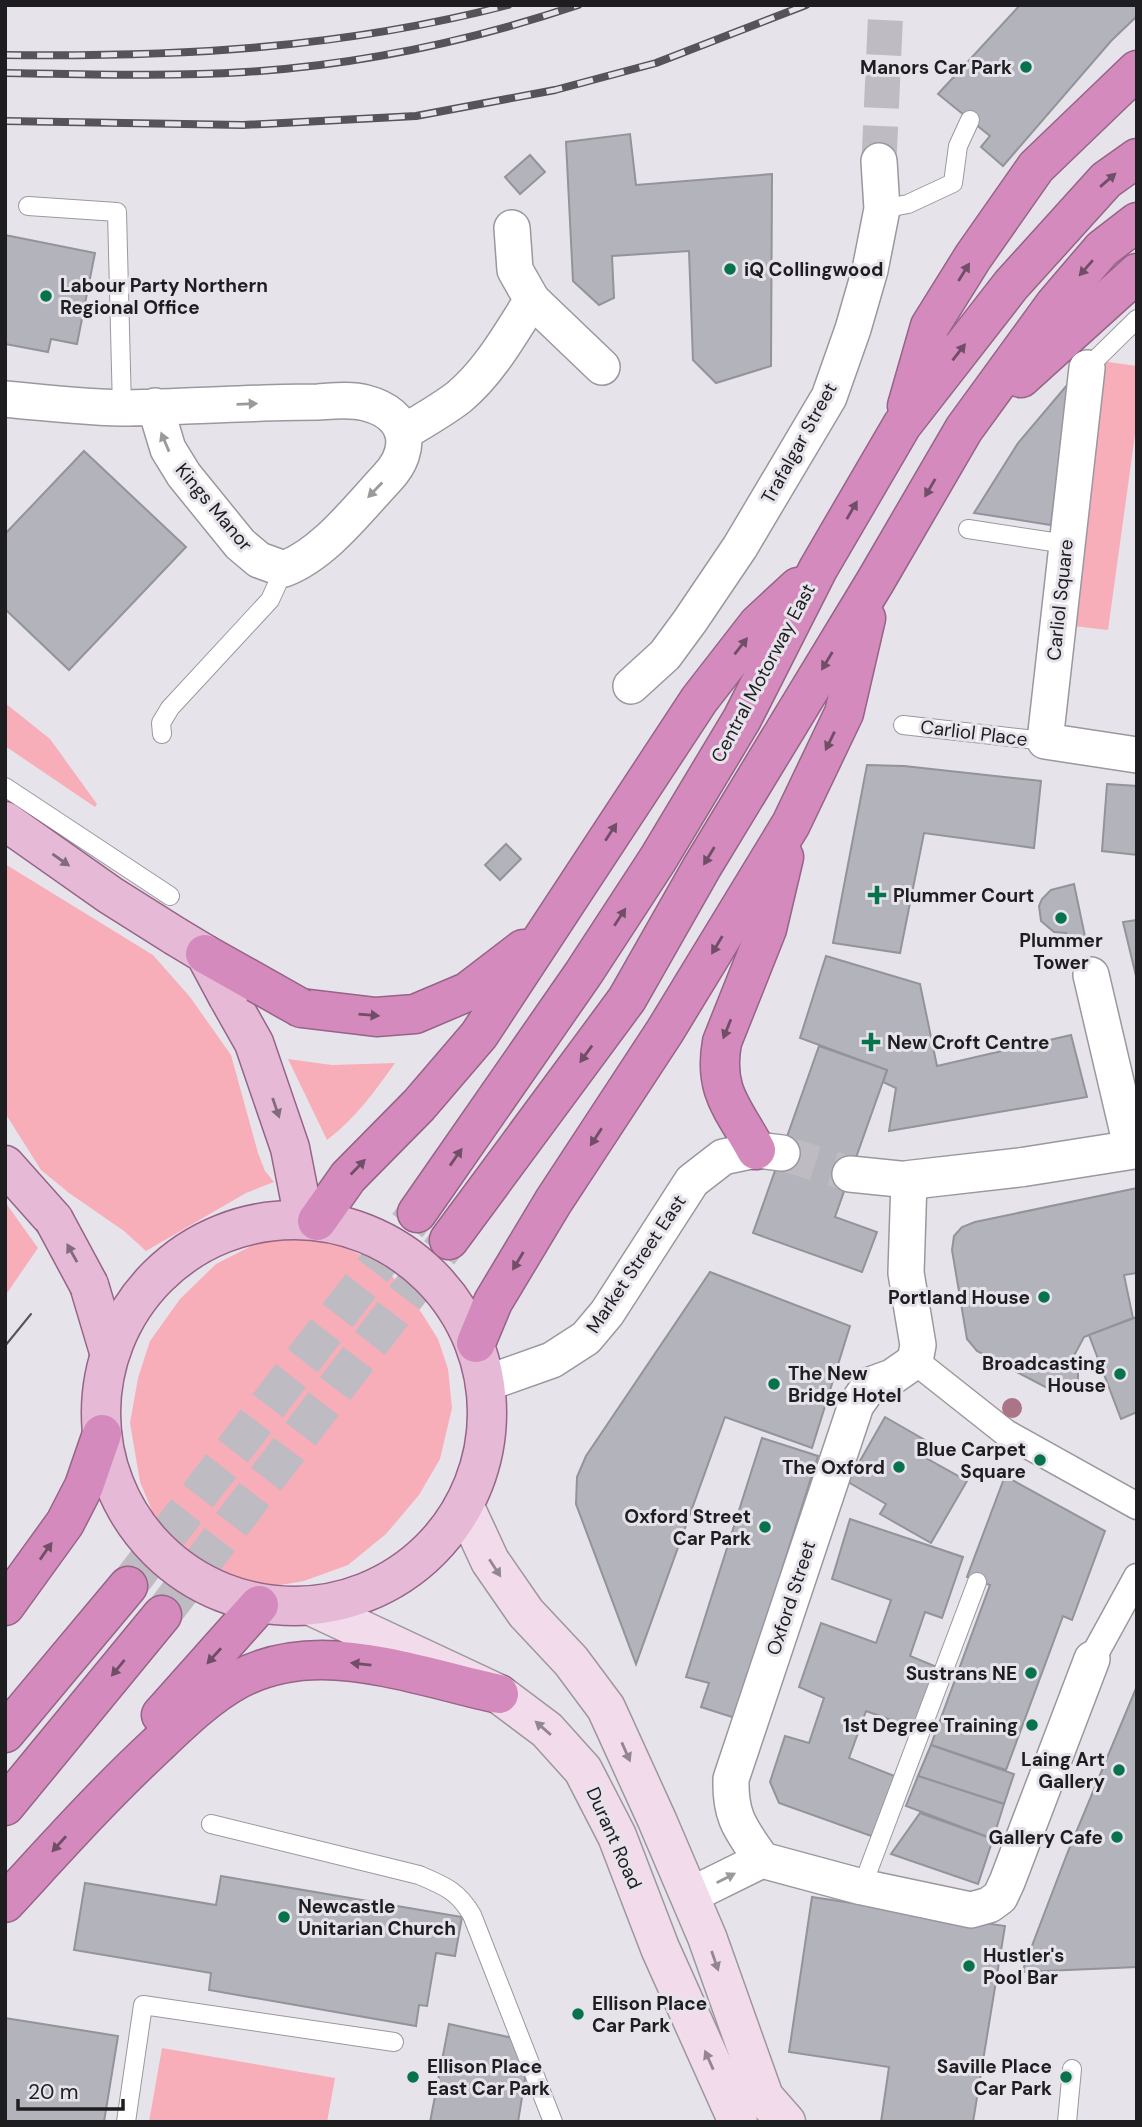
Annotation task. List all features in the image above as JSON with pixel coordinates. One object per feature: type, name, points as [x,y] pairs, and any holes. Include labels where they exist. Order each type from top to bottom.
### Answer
[{"type":"highway","points":[[902,425],[930,326],[973,257],[1036,167],[1137,69]]},
{"type":"highway","name":"Central Motorway East","points":[[417,1213],[583,974],[658,859],[742,719],[818,569],[902,425],[1011,285],[1106,180],[1137,158]]},
{"type":"highway","points":[[449,1240],[626,999],[964,429],[1055,304],[1102,249],[1137,222]]},
{"type":"highway","points":[[964,429],[1137,273]]},
{"type":"highway","points":[[310,1220],[419,1105],[479,1035],[699,700],[758,624],[818,569]]},
{"type":"highway","points":[[476,1343],[493,1302],[553,1202],[665,1031],[791,824],[844,713],[875,582]]},
{"type":"highway","points":[[769,1152],[727,1100],[719,1079],[718,1062],[722,1042],[767,929],[791,824]]},
{"type":"highway","points":[[190,945],[301,1007],[376,1017],[415,1014],[467,992],[547,930]]},
{"type":"highway","points":[[5,1606],[65,1523],[84,1486],[102,1434]]},
{"type":"highway","points":[[5,1733],[128,1586]]},
{"type":"highway","points":[[105,1794],[152,1725],[259,1605]]},
{"type":"highway","points":[[5,1806],[162,1615]]},
{"type":"highway","points":[[5,1903],[105,1794],[211,1698],[239,1679],[271,1667],[298,1661],[324,1660],[379,1666],[499,1694]]},
{"type":"main road","points":[[5,821],[110,895],[190,945],[254,1044],[290,1149],[310,1220]]},
{"type":"main road","points":[[5,1165],[54,1220],[89,1285],[109,1352]]},
{"type":"main road","points":[[310,1220],[360,1230],[415,1261],[460,1311],[476,1343],[487,1383],[488,1429],[465,1507],[418,1563],[360,1597],[313,1607],[259,1605],[199,1584],[153,1548],[111,1480],[99,1419],[103,1373],[109,1352],[149,1283],[197,1245],[238,1227],[310,1220]]},
{"type":"main road","name":"Durant Road","points":[[465,1507],[490,1561],[526,1613],[571,1661],[606,1708],[707,1937],[763,2116]]},
{"type":"main road","name":"Durant Road","points":[[313,1607],[499,1694],[547,1730],[583,1770],[617,1836],[660,1948],[763,2116]]},
{"type":"street","name":"Trafalgar Street","points":[[631,686],[665,655],[691,621],[740,547],[829,397],[867,282],[882,209],[879,161]]},
{"type":"street","points":[[512,228],[515,270],[532,300],[602,366]]},
{"type":"street","points":[[404,432],[451,403],[477,379],[503,346],[532,300]]},
{"type":"street","name":"Carliol Square","points":[[1045,741],[1087,368]]},
{"type":"street","points":[[5,399],[68,405],[138,407],[348,401],[367,403],[385,412],[397,421],[404,432],[404,454],[389,476],[322,546],[298,564],[285,569]]},
{"type":"street","name":"Kings Manor","points":[[138,407],[184,475],[240,544],[259,560],[285,569]]},
{"type":"street","points":[[1045,741],[1137,755]]},
{"type":"street","points":[[850,1174],[909,1180],[1023,1167],[1135,1150],[1091,975]]},
{"type":"street","name":"Market Street East","points":[[487,1383],[552,1360],[586,1339],[607,1313],[692,1181],[723,1157],[769,1152]]},
{"type":"street","points":[[909,1180],[906,1273],[918,1345],[915,1361],[1006,1433],[1137,1506]]},
{"type":"street","name":"Oxford Street","points":[[762,1860],[740,1827],[730,1804],[731,1779],[781,1601],[856,1405],[870,1385],[892,1377],[915,1361]]},
{"type":"street","points":[[689,1896],[762,1860],[862,1887],[971,1910],[989,1905],[1000,1896],[1007,1882],[1092,1659],[1137,1577]]},
{"type":"lane","points":[[882,209],[908,204],[953,183],[958,146],[970,120]]},
{"type":"lane","points":[[28,206],[117,212],[138,407]]},
{"type":"lane","points":[[1087,368],[1137,319]]},
{"type":"lane","points":[[968,529],[1066,544]]},
{"type":"lane","points":[[162,734],[161,723],[170,708],[270,600],[285,569]]},
{"type":"lane","name":"Carliol Place","points":[[903,725],[1045,741]]},
{"type":"lane","points":[[5,787],[170,896]]},
{"type":"lane","points":[[862,1887],[977,1582]]},
{"type":"lane","points":[[211,1824],[419,1875],[462,1898],[472,1916],[552,2122]]},
{"type":"lane","points":[[126,2122],[143,2005],[394,2042]]},
{"type":"lane","points":[[1067,2122],[1072,2069]]},
{"type":"shaded area","points":[[1101,361],[1137,366],[1137,420],[1108,630],[1065,625]]},
{"type":"shaded area","points":[[5,703],[50,739],[97,804],[95,807],[5,746]]},
{"type":"shaded area","points":[[5,864],[153,955],[190,997],[231,1055],[258,1153],[265,1171],[274,1182],[246,1193],[146,1251],[124,1231],[41,1170],[5,1113]]},
{"type":"shaded area","points":[[288,1059],[332,1065],[395,1063],[355,1114],[327,1140]]},
{"type":"shaded area","points":[[5,1202],[38,1248],[5,1296]]},
{"type":"shaded area","points":[[309,1235],[357,1253],[388,1271],[421,1312],[438,1339],[448,1369],[452,1408],[440,1459],[419,1495],[386,1534],[348,1565],[304,1581],[263,1588],[227,1582],[195,1561],[158,1525],[140,1482],[130,1423],[138,1378],[150,1341],[180,1299],[216,1264],[259,1242]]},
{"type":"shaded area","points":[[162,2048],[335,2078],[327,2122],[149,2122]]},
{"type":"building","name":"Manors Car Park","points":[[1020,5],[1137,5],[1137,16],[1111,41],[1003,166],[981,147],[990,136],[938,94]]},
{"type":"building","name":"iQ Collingwood","points":[[630,134],[636,185],[772,174],[771,366],[716,383],[693,360],[689,251],[612,256],[614,298],[599,305],[573,281],[566,142]]},
{"type":"building","points":[[530,155],[545,172],[520,194],[505,177]]},
{"type":"building","name":"Labour Party Northern Regional Office","points":[[5,235],[95,253],[77,344],[51,339],[48,352],[5,344]]},
{"type":"building","points":[[1068,384],[1051,525],[974,513],[1018,443]]},
{"type":"building","points":[[84,451],[186,547],[69,670],[5,609],[5,534]]},
{"type":"building","name":"Plummer Court","points":[[867,765],[904,766],[1041,781],[1034,848],[924,833],[900,953],[833,943]]},
{"type":"building","points":[[1107,784],[1137,786],[1137,855],[1102,851]]},
{"type":"building","points":[[506,844],[521,859],[500,880],[485,865]]},
{"type":"building","name":"Plummer Tower","points":[[1074,884],[1087,946],[1069,949],[1066,933],[1054,932],[1041,921],[1039,906],[1051,890]]},
{"type":"building","points":[[1137,920],[1137,980],[1123,922]]},
{"type":"building","name":"New Croft Centre","points":[[826,956],[920,984],[937,1066],[1071,1035],[1087,1097],[889,1131],[896,1088],[883,1082],[887,1070],[800,1038]]},
{"type":"building","points":[[819,1046],[887,1070],[835,1217],[877,1232],[862,1272],[753,1233]]},
{"type":"building","name":"Portland House","points":[[1137,1188],[1137,1273],[1124,1275],[1133,1318],[1084,1337],[1070,1363],[1078,1372],[1075,1389],[1067,1393],[1053,1391],[977,1351],[967,1339],[952,1250],[954,1236],[962,1227]]},
{"type":"building","points":[[710,1272],[850,1326],[812,1448],[725,1417],[636,1664],[576,1504],[577,1477],[586,1456]]},
{"type":"building","name":"Broadcasting House","points":[[1137,1317],[1137,1412],[1121,1419],[1089,1335]]},
{"type":"building","name":"The Oxford","points":[[885,1417],[925,1440],[917,1453],[967,1481],[931,1543],[880,1514],[886,1504],[848,1482]]},
{"type":"building","name":"Oxford Street Car Park","points":[[762,1438],[818,1456],[735,1718],[701,1707],[709,1683],[686,1677]]},
{"type":"building","points":[[1005,1476],[1105,1531],[1072,1620],[1063,1616],[1006,1770],[931,1745],[990,1585],[967,1577]]},
{"type":"building","points":[[850,1519],[963,1557],[942,1618],[925,1612],[910,1656],[937,1667],[916,1729],[866,1711],[849,1758],[897,1777],[874,1837],[779,1803],[770,1782],[785,1736],[809,1743],[824,1698],[799,1687],[821,1623],[876,1643],[891,1600],[832,1579]]},
{"type":"building","name":"Laing Art Gallery","points":[[1137,1686],[1137,1967],[1022,1972],[1067,1854]]},
{"type":"building","points":[[931,1745],[1014,1774],[1004,1804],[918,1776]]},
{"type":"building","points":[[918,1776],[1004,1804],[993,1839],[906,1806]]},
{"type":"building","points":[[920,1813],[993,1839],[978,1884],[891,1854]]},
{"type":"building","points":[[221,1876],[462,1917],[455,1956],[436,1953],[427,2006],[419,2005],[416,2026],[209,1990],[211,1973],[74,1950],[85,1883],[216,1905]]},
{"type":"building","points":[[812,1897],[1005,1926],[973,2122],[881,2122],[889,2067],[789,2052]]},
{"type":"building","points":[[5,2018],[118,2036],[104,2122],[5,2122]]},
{"type":"building","points":[[449,2024],[531,2042],[518,2122],[430,2122]]},
{"type":"tunnel","points":[[879,161],[886,5]]},
{"type":"tunnel","points":[[782,1153],[850,1174]]},
{"type":"tunnel","points":[[128,1586],[417,1213]]},
{"type":"tunnel","points":[[162,1615],[449,1240]]},
{"type":"tram line","points":[[5,1346],[31,1314]]},
{"type":"railway","points":[[5,55],[196,52],[320,41],[445,20],[508,5]]},
{"type":"railway","points":[[5,73],[125,75],[287,69],[371,57],[455,40],[578,5]]},
{"type":"railway","points":[[5,121],[243,125],[416,116],[555,90],[656,63],[806,5]]},
{"type":"place","name":"Manors Car Park","points":[[1026,67]]},
{"type":"place","name":"iQ Collingwood","points":[[730,269]]},
{"type":"place","name":"Labour Party Northern Regional Office","points":[[46,296]]},
{"type":"place","name":"Plummer Court","points":[[877,895]]},
{"type":"place","name":"Plummer Tower","points":[[1061,918]]},
{"type":"place","name":"New Croft Centre","points":[[871,1042]]},
{"type":"place","name":"Portland House","points":[[1044,1297]]},
{"type":"place","name":"Broadcasting House","points":[[1120,1374]]},
{"type":"place","name":"The New Bridge Hotel","points":[[774,1384]]},
{"type":"place","name":"Blue Carpet Square","points":[[1040,1460]]},
{"type":"place","name":"The Oxford","points":[[899,1467]]},
{"type":"place","name":"Oxford Street Car Park","points":[[765,1527]]},
{"type":"place","name":"Sustrans NE","points":[[1031,1673]]},
{"type":"place","name":"1st Degree Training","points":[[1032,1725]]},
{"type":"place","name":"Laing Art Gallery","points":[[1119,1770]]},
{"type":"place","name":"Gallery Cafe","points":[[1117,1837]]},
{"type":"place","name":"Newcastle Unitarian Church","points":[[284,1917]]},
{"type":"place","name":"Hustler's Pool Bar","points":[[969,1966]]},
{"type":"place","name":"Ellison Place Car Park","points":[[578,2014]]},
{"type":"place","name":"Ellison Place East Car Park","points":[[413,2077]]},
{"type":"place","name":"Saville Place Car Park","points":[[1066,2077]]}]
